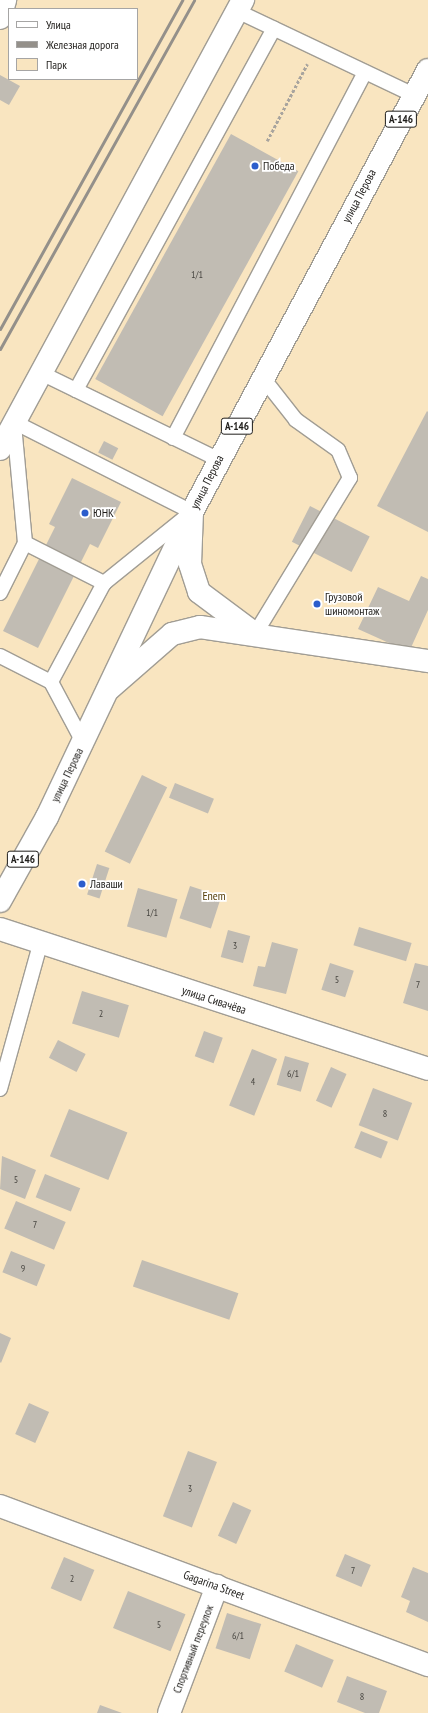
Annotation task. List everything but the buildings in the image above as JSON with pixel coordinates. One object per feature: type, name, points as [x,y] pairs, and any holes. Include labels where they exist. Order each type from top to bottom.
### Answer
[{"type":"main road","points":[[0,18],[4,0]]},
{"type":"main road","points":[[0,449],[240,5]]},
{"type":"main road","name":"улица Перова","points":[[0,901],[83,742],[192,512],[428,70]]},
{"type":"main road","points":[[192,512],[190,564],[199,592],[255,634]]},
{"type":"main road","points":[[109,689],[172,634],[200,627],[428,661]]},
{"type":"main road","name":"улица Сивачёва","points":[[0,929],[40,945],[428,1069]]},
{"type":"main road","name":"Gagarina Street","points":[[0,1506],[428,1665]]},
{"type":"main road","name":"Спортивный переулок","points":[[169,1713],[217,1586]]},
{"type":"lane","points":[[240,5],[274,29],[414,95]]},
{"type":"lane","points":[[76,390],[274,29]]},
{"type":"lane","points":[[174,438],[365,72]]},
{"type":"lane","points":[[41,373],[219,460]]},
{"type":"lane","points":[[255,634],[350,478],[338,450],[296,420],[263,378]]},
{"type":"lane","points":[[14,422],[192,512],[104,583],[51,682]]},
{"type":"lane","points":[[0,592],[25,543],[14,422]]},
{"type":"lane","points":[[25,543],[104,583]]},
{"type":"lane","points":[[0,656],[51,682],[83,742]]},
{"type":"lane","points":[[0,1089],[40,945]]},
{"type":"path","points":[[267,141],[315,48]]},
{"type":"green space","name":"Enem","points":[[0,0],[428,0],[428,1713],[0,1713]]},
{"type":"railway","points":[[138,80],[182,0]]},
{"type":"railway","points":[[0,349],[194,0]]},
{"type":"railway","points":[[0,329],[138,80]]},
{"type":"place","name":"Победа","points":[[255,166]]},
{"type":"place","name":"ЮНК","points":[[85,513]]},
{"type":"place","name":"Грузовой шиномонтаж","points":[[317,604]]},
{"type":"place","name":"Лаваши","points":[[82,884]]}]
